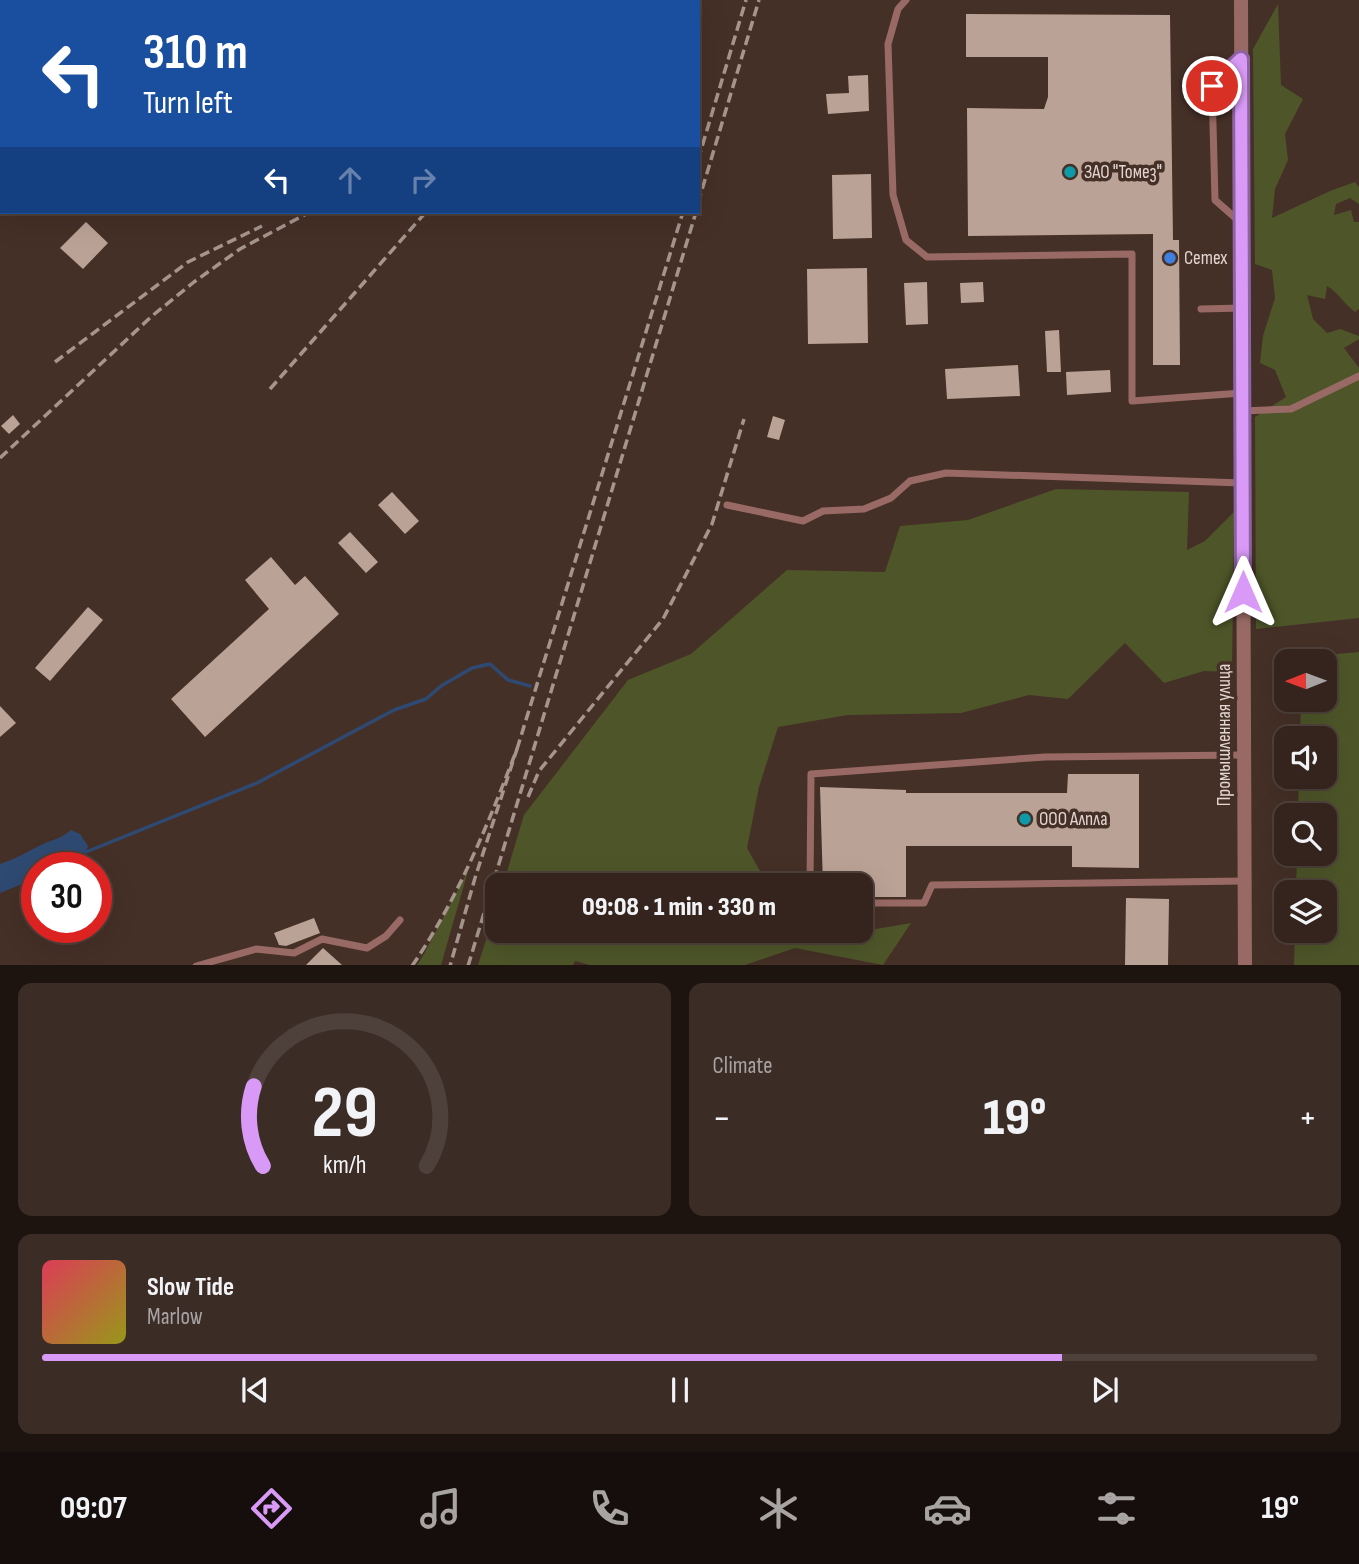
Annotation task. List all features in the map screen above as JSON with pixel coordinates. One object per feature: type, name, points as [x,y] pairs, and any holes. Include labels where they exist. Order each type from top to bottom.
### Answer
[{"type":"street","name":"Промышленная улица","points":[[1241,0],[1245,965]]},
{"type":"lane","points":[[906,0],[898,9],[888,44],[892,195],[906,240],[927,257],[1132,254],[1132,401],[1242,393]]},
{"type":"lane","points":[[1241,59],[1212,86],[1215,200],[1242,223]]},
{"type":"lane","points":[[1201,309],[1242,308]]},
{"type":"lane","points":[[1242,411],[1291,409],[1359,376]]},
{"type":"lane","points":[[727,505],[803,521],[823,511],[864,509],[891,498],[910,481],[946,473],[1242,483]]},
{"type":"lane","points":[[810,873],[811,774],[1045,757],[1243,755]]},
{"type":"lane","points":[[873,903],[924,903],[932,885],[1244,881]]},
{"type":"lane","points":[[196,965],[227,961],[256,949],[294,953],[321,939],[367,948],[387,936],[400,920]]},
{"type":"green space","points":[[1278,4],[1281,85],[1303,99],[1285,134],[1288,160],[1275,189],[1272,218],[1355,182],[1359,187],[1359,204],[1350,198],[1336,204],[1334,215],[1351,210],[1354,222],[1359,222],[1359,309],[1355,312],[1327,286],[1325,299],[1307,295],[1313,319],[1327,333],[1340,329],[1359,336],[1359,339],[1344,348],[1359,368],[1359,618],[1256,629],[1255,417],[1286,397],[1275,370],[1260,363],[1263,336],[1275,298],[1272,270],[1255,264],[1253,49]]},
{"type":"green space","points":[[1056,489],[1189,492],[1187,550],[1205,541],[1234,512],[1232,672],[1204,671],[1164,683],[1125,643],[1068,699],[1029,695],[961,713],[848,715],[778,727],[759,787],[747,848],[761,873],[507,873],[524,815],[628,680],[691,654],[787,570],[885,572],[900,526],[968,520]]},
{"type":"green space","points":[[1359,652],[1359,965],[1294,965],[1295,943],[1337,943],[1337,880],[1296,880],[1297,866],[1337,866],[1337,803],[1298,803],[1299,789],[1337,789],[1337,726],[1300,726],[1301,712],[1337,712],[1337,654]]},
{"type":"green space","points":[[468,871],[441,965],[417,965],[423,956]]},
{"type":"green space","points":[[911,923],[883,965],[795,948],[745,965],[589,965],[575,961],[573,965],[478,965],[485,943],[873,943],[873,929]]},
{"type":"water","points":[[71,830],[80,834],[88,846],[86,852],[28,852],[45,843]]},
{"type":"water","points":[[21,855],[21,884],[0,893],[0,864]]},
{"type":"building","name":"ЗАО \"Томез\"","points":[[966,14],[1170,15],[1173,240],[1179,240],[1180,365],[1153,365],[1153,234],[968,236],[967,108],[1044,109],[1048,97],[1048,57],[966,57]]},
{"type":"building","points":[[868,75],[869,111],[828,114],[826,94],[849,93],[848,76]]},
{"type":"building","points":[[871,174],[872,238],[833,239],[832,175]]},
{"type":"building","points":[[86,222],[108,243],[83,269],[60,248]]},
{"type":"building","points":[[867,268],[868,343],[808,344],[807,269]]},
{"type":"building","points":[[927,282],[928,324],[906,325],[904,283]]},
{"type":"building","points":[[983,282],[984,302],[961,303],[960,283]]},
{"type":"building","points":[[1059,330],[1061,372],[1047,372],[1045,331]]},
{"type":"building","points":[[1018,365],[1020,396],[947,399],[945,369]]},
{"type":"building","points":[[1110,370],[1111,392],[1067,395],[1066,372]]},
{"type":"building","points":[[13,415],[20,424],[9,434],[1,426]]},
{"type":"building","points":[[773,416],[785,420],[779,440],[767,437]]},
{"type":"building","points":[[392,492],[419,521],[405,534],[378,505]]},
{"type":"building","points":[[350,532],[378,562],[366,573],[338,543]]},
{"type":"building","points":[[271,557],[295,585],[305,576],[339,614],[205,737],[171,699],[269,609],[245,580]]},
{"type":"building","points":[[88,607],[103,620],[50,681],[35,668]]},
{"type":"building","points":[[0,706],[16,723],[0,737]]},
{"type":"building","name":"ООО Алпла","points":[[1068,774],[1139,774],[1139,868],[1072,867],[1072,846],[906,846],[906,897],[873,897],[873,873],[823,873],[820,787],[906,790],[906,793],[1067,793]]},
{"type":"building","points":[[1126,898],[1169,899],[1168,965],[1125,965]]},
{"type":"building","points":[[314,918],[320,933],[286,946],[279,945],[274,933]]},
{"type":"building","points":[[323,948],[342,965],[306,965]]},
{"type":"waterway","points":[[86,852],[257,783],[394,710],[426,699],[441,686],[472,668],[490,664],[508,680],[530,686]]},
{"type":"railway","points":[[700,153],[746,0]]},
{"type":"railway","points":[[700,196],[759,0]]},
{"type":"railway","points":[[0,458],[152,316],[194,282],[240,249],[306,214]]},
{"type":"railway","points":[[270,389],[424,214]]},
{"type":"railway","points":[[517,749],[682,214]]},
{"type":"railway","points":[[468,965],[695,214]]},
{"type":"railway","points":[[55,362],[188,262],[262,226]]},
{"type":"railway","points":[[528,797],[539,771],[663,619],[712,524],[744,419]]},
{"type":"railway","points":[[413,965],[458,888],[517,749],[450,965]]},
{"type":"place","name":"ЗАО \"Томез\"","points":[[1070,172]]},
{"type":"place","name":"Cemex","points":[[1170,258]]},
{"type":"place","name":"ООО Алпла","points":[[1025,819]]},
{"type":"route","points":[[1212,86],[1241,59],[1243,592]]}]
